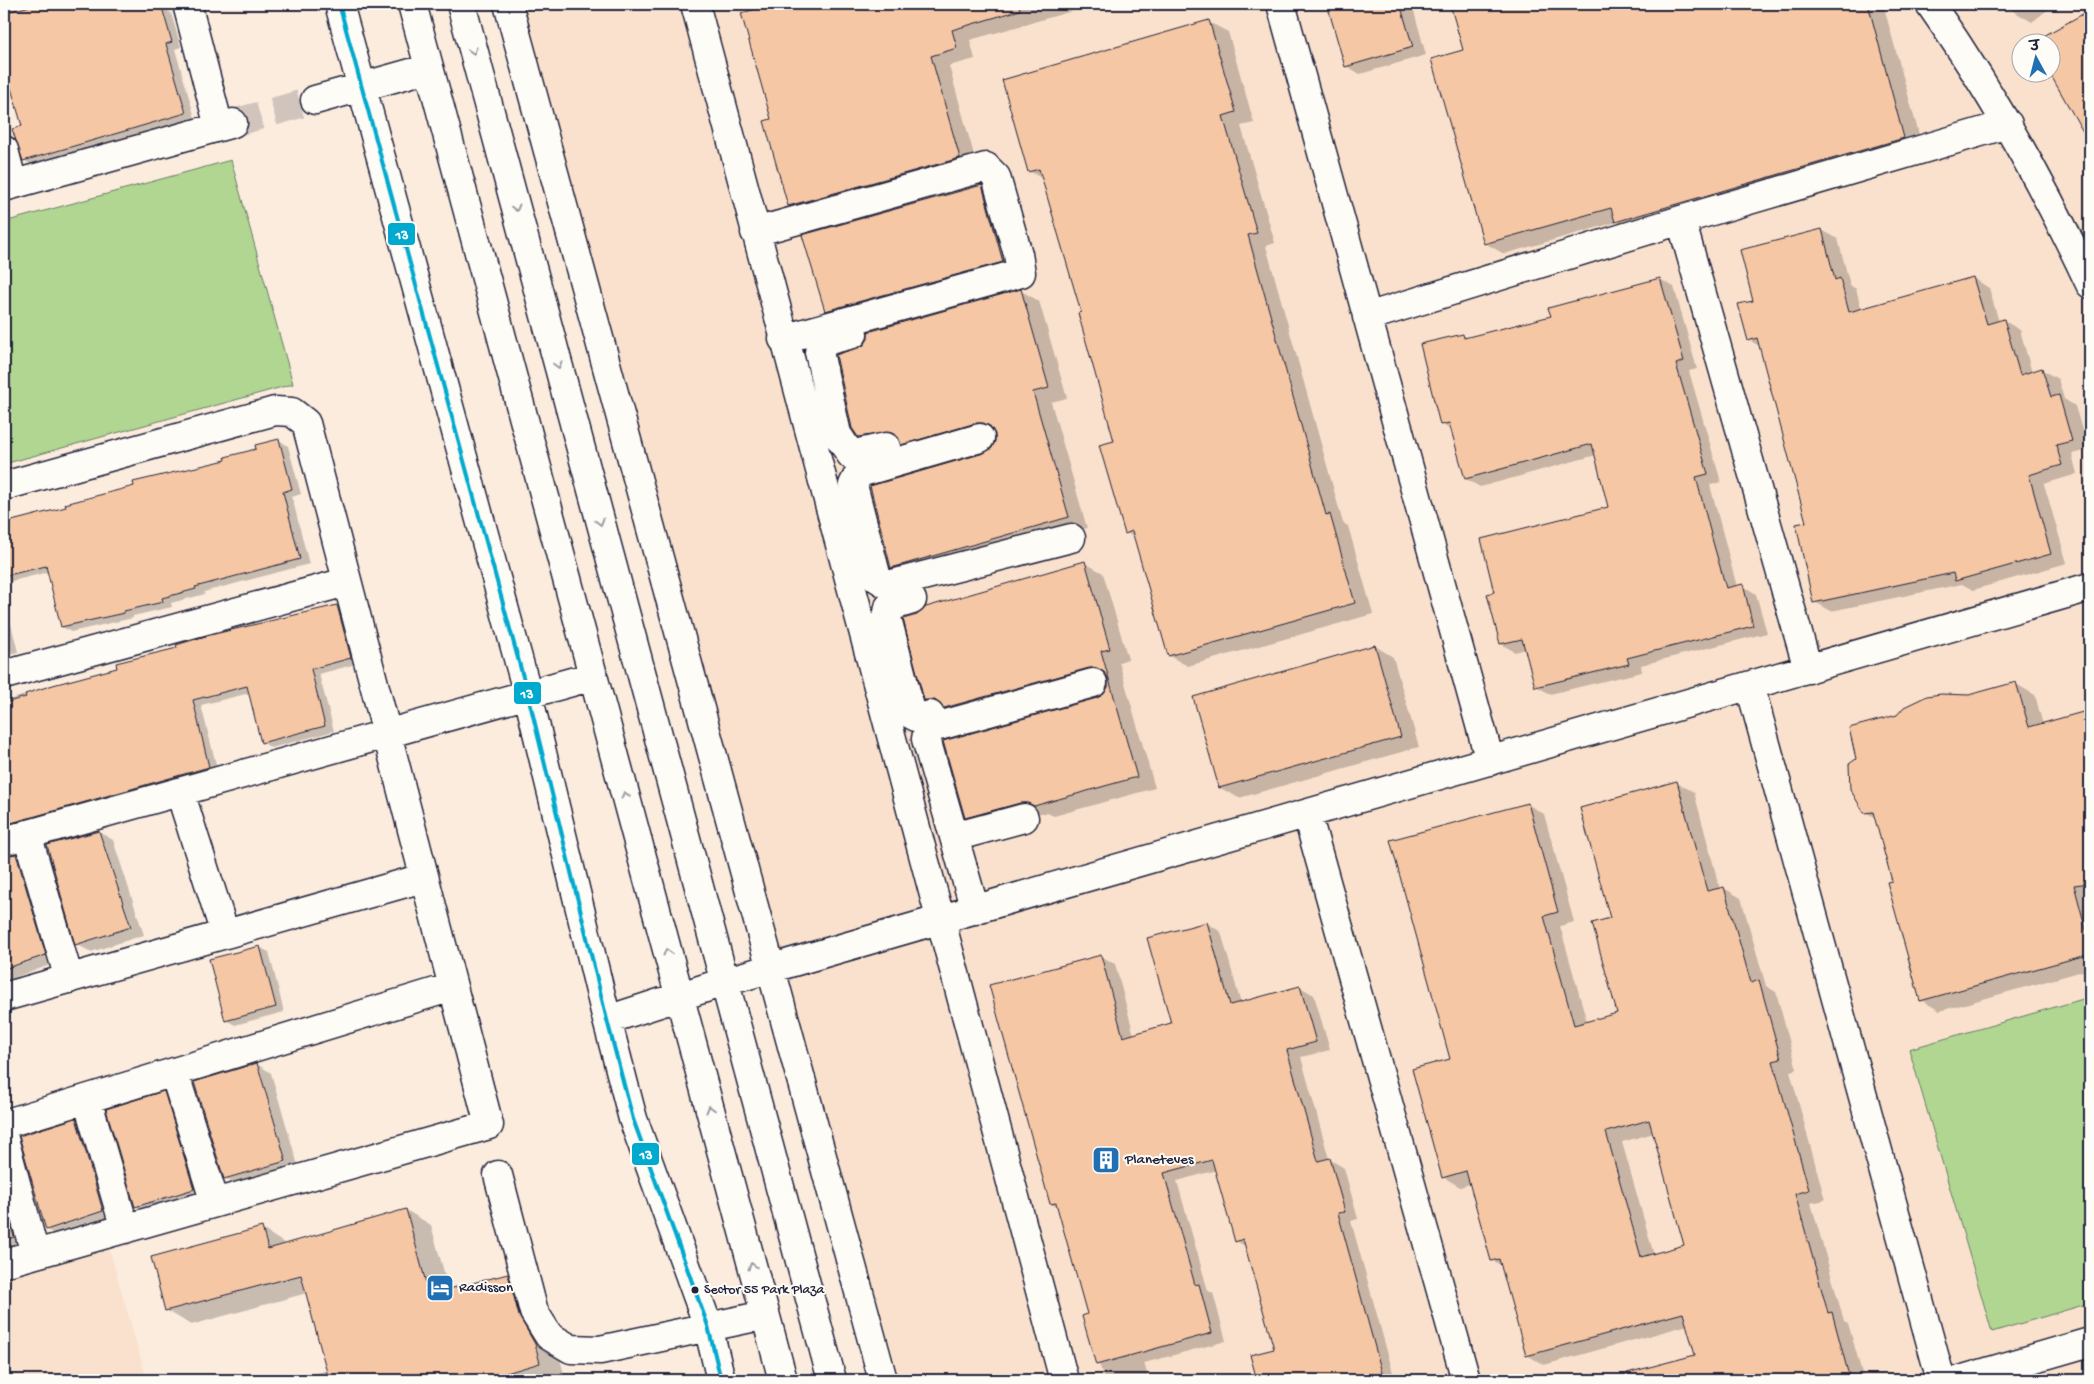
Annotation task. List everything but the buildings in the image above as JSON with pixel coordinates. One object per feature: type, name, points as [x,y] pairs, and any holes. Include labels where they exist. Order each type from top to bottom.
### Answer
[{"type":"street","points":[[4,150],[9,186],[226,125],[187,4]]},
{"type":"street","points":[[338,4],[528,694],[606,1020],[633,1119],[708,1326],[721,1380]]},
{"type":"street","points":[[412,4],[783,1380]]},
{"type":"street","points":[[461,4],[832,1380]]},
{"type":"street","points":[[508,4],[883,1380]]},
{"type":"street","points":[[695,4],[754,232],[860,624],[909,717]]},
{"type":"street","points":[[1281,4],[1490,761]]},
{"type":"street","points":[[1930,4],[1967,56],[2008,124],[2063,227],[2090,284]]},
{"type":"street","points":[[315,100],[430,68]]},
{"type":"street","points":[[1367,317],[1681,220],[2008,124]]},
{"type":"street","points":[[754,232],[986,167],[996,177],[1018,254],[1021,273],[786,349]]},
{"type":"street","points":[[1681,220],[1808,669]]},
{"type":"street","points":[[894,445],[851,455],[838,434],[818,352],[826,341],[970,302]]},
{"type":"street","points":[[786,349],[818,352]]},
{"type":"street","points":[[4,486],[275,411],[292,412],[306,424],[489,1126],[4,1263]]},
{"type":"street","points":[[811,441],[838,434]]},
{"type":"street","points":[[980,438],[859,473],[853,485],[877,578],[888,585],[1071,538]]},
{"type":"street","points":[[825,492],[853,485]]},
{"type":"street","points":[[850,586],[877,578]]},
{"type":"street","points":[[4,675],[346,582]]},
{"type":"street","points":[[606,1020],[679,995],[2090,587]]},
{"type":"street","points":[[912,600],[889,607],[887,618],[909,717],[940,920],[1064,1380]]},
{"type":"street","points":[[860,624],[887,618]]},
{"type":"street","points":[[69,979],[15,838],[593,676]]},
{"type":"street","points":[[975,910],[926,739],[928,729],[1094,683]]},
{"type":"street","points":[[1750,686],[1941,1380]]},
{"type":"street","points":[[180,792],[225,934]]},
{"type":"street","points":[[1307,814],[1466,1380]]},
{"type":"street","points":[[954,837],[1024,818]]},
{"type":"street","points":[[4,997],[423,878]]},
{"type":"street","points":[[4,1124],[452,987]]},
{"type":"street","points":[[174,1072],[215,1204]]},
{"type":"street","points":[[87,1098],[125,1229]]},
{"type":"street","points":[[4,1140],[35,1254]]},
{"type":"street","points":[[498,1175],[534,1312],[549,1336],[571,1349],[600,1350],[765,1315]]},
{"type":"street","points":[[1960,1380],[2090,1342]]},
{"type":"shaded area","points":[[511,4],[2090,4],[2090,1380],[900,1380]]},
{"type":"shaded area","points":[[108,1245],[147,1380],[4,1380],[4,1277]]},
{"type":"green space","points":[[231,160],[293,384],[4,464],[4,222]]},
{"type":"green space","points":[[2090,997],[2090,1303],[1992,1332],[1909,1049]]},
{"type":"tunnel","points":[[233,123],[315,100]]},
{"type":"transit line","name":"13","points":[[339,4],[528,695],[633,1119],[708,1326],[721,1380]]},
{"type":"place","name":"Planeteves","points":[[1106,1160]]},
{"type":"place","name":"Radisson","points":[[440,1288]]},
{"type":"place","name":"Sector 55 Park Plaza","points":[[695,1290]]}]
